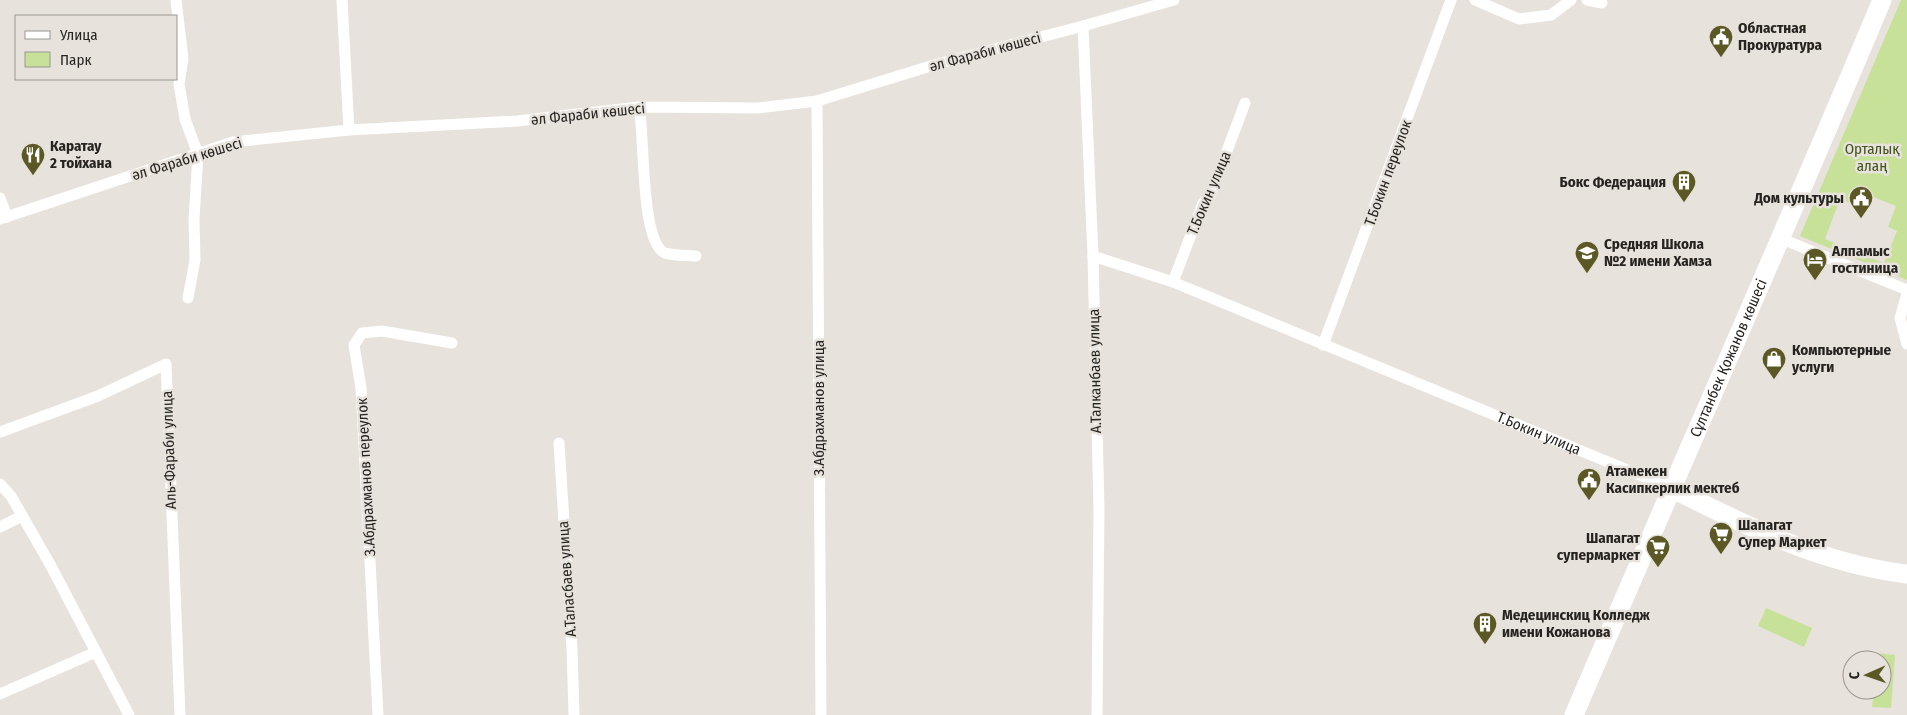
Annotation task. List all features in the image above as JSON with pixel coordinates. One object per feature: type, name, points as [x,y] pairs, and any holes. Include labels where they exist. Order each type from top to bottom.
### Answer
[{"type":"main road","name":"Сұлтанбек Қожанов көшесі","points":[[1574,715],[1671,488],[1782,240],[1882,0]]},
{"type":"main road","name":"Т.Бокин улица","points":[[1671,488],[1750,528],[1842,562],[1907,574]]},
{"type":"street","points":[[176,0],[178,15]]},
{"type":"street","points":[[342,0],[349,130]]},
{"type":"street","name":"әл Фараби көшесі","points":[[3,218],[232,142],[349,130],[517,121],[639,107],[758,108],[817,101],[934,65],[1174,0]]},
{"type":"street","name":"Т.Бокин переулок","points":[[1323,345],[1451,0]]},
{"type":"street","points":[[1474,0],[1519,19],[1551,15],[1571,0]]},
{"type":"street","points":[[1586,0],[1602,3]]},
{"type":"street","points":[[178,17],[183,59],[179,84],[185,120],[198,154],[195,260],[188,298]]},
{"type":"street","name":"А.Талканбаев улица","points":[[1083,26],[1099,509],[1097,715]]},
{"type":"street","name":"З.Абдрахманов улица","points":[[817,101],[821,715]]},
{"type":"street","name":"Т.Бокин улица","points":[[1173,282],[1204,203],[1210,196],[1245,103]]},
{"type":"street","points":[[639,107],[648,221],[655,244],[665,253],[696,256]]},
{"type":"street","points":[[0,198],[3,218]]},
{"type":"street","points":[[1782,240],[1907,290]]},
{"type":"street","name":"Т.Бокин улица","points":[[1092,256],[1173,282],[1671,488]]},
{"type":"street","points":[[1907,294],[1900,318],[1907,344]]},
{"type":"street","name":"З.Абдрахманов переулок","points":[[378,715],[361,397],[354,345],[362,333],[382,331],[452,343]]},
{"type":"street","name":"Аль-Фараби улица","points":[[0,432],[98,396],[166,364],[180,715]]},
{"type":"street","name":"А.Таласбаев улица","points":[[559,443],[572,648],[574,715]]},
{"type":"street","points":[[0,484],[52,566],[129,715]]},
{"type":"street","points":[[0,527],[22,516]]},
{"type":"street","points":[[0,694],[96,652]]},
{"type":"green space","name":"Орталық алаң","points":[[1901,0],[1907,0],[1907,280],[1800,236]],"holes":[[[1856,190],[1896,206],[1888,227],[1897,231],[1884,263],[1825,239],[1840,199],[1851,203]]]},
{"type":"green space","points":[[1766,608],[1812,628],[1804,647],[1758,626]]},
{"type":"green space","points":[[1892,655],[1895,655],[1892,695]]},
{"type":"green space","points":[[1873,700],[1892,700],[1891,708],[1872,707]]},
{"type":"place","name":"Областная Прокуратура","points":[[1721,58]]},
{"type":"place","name":"Каратау 2 тойхана","points":[[33,176]]},
{"type":"place","name":"Бокс Федерация","points":[[1684,203]]},
{"type":"place","name":"Дом культуры","points":[[1861,219]]},
{"type":"place","name":"Средняя Школа №2 имени Хамза","points":[[1587,274]]},
{"type":"place","name":"Алпамыс гостиница","points":[[1815,281]]},
{"type":"place","name":"Компьютерные услуги","points":[[1774,380]]},
{"type":"place","name":"Атамекен Касипкерлик мектеб","points":[[1589,501]]},
{"type":"place","name":"Шапагат Супер Маркет","points":[[1721,555]]},
{"type":"place","name":"Шапагат супермаркет","points":[[1658,568]]},
{"type":"place","name":"Медецинскиц Колледж имени Кожанова","points":[[1485,645]]}]
